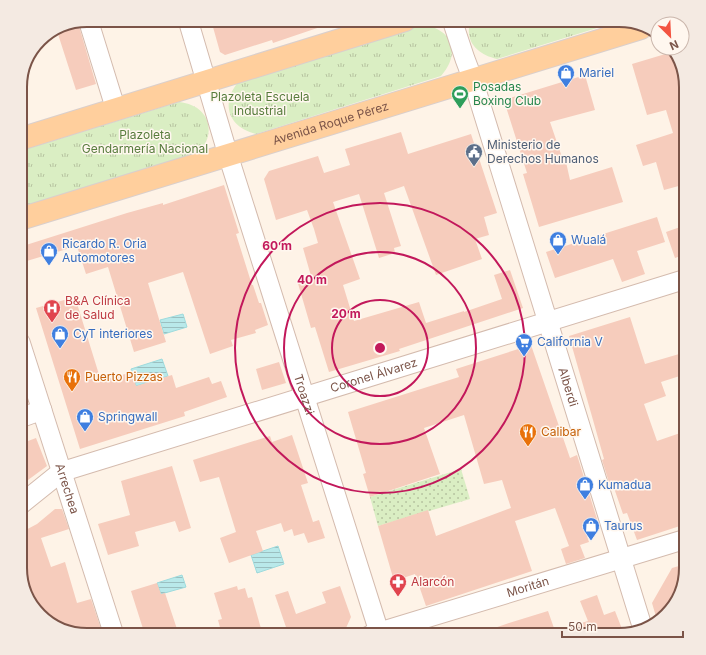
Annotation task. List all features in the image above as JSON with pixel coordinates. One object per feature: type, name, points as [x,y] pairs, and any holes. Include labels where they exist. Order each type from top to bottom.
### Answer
[{"type":"main road","points":[[27,137],[383,27]]},
{"type":"main road","name":"Avenida Roque Pérez","points":[[27,217],[636,30]]},
{"type":"street","points":[[90,27],[116,110]]},
{"type":"street","name":"Troazzi","points":[[190,27],[374,628]]},
{"type":"street","name":"Alberdi","points":[[454,27],[464,59],[473,80],[641,623]]},
{"type":"street","name":"Coronel Álvarez","points":[[61,472],[679,281]]},
{"type":"street","name":"Arrechea","points":[[27,364],[112,628]]},
{"type":"street","points":[[27,415],[42,410]]},
{"type":"street","points":[[27,499],[61,472]]},
{"type":"street","name":"Moritán","points":[[395,628],[679,541]]},
{"type":"green space","name":"Plazoleta Escuela Industrial","points":[[415,27],[433,27],[441,31],[451,43],[451,59],[441,76],[256,134],[246,131],[239,126],[233,120],[230,113],[230,98],[233,89],[239,81]]},
{"type":"green space","points":[[600,27],[497,59],[484,54],[474,46],[469,34],[469,28]]},
{"type":"green space","name":"Plazoleta Gendarmería Nacional","points":[[179,102],[189,104],[197,108],[207,121],[209,129],[208,137],[198,154],[27,207],[27,149]]},
{"type":"green space","points":[[461,469],[470,499],[378,526],[370,497]]},
{"type":"water","points":[[183,314],[187,327],[164,334],[160,320]]},
{"type":"water","points":[[162,359],[168,376],[136,386],[131,369]]},
{"type":"water","points":[[278,546],[284,564],[257,573],[251,555]]},
{"type":"water","points":[[182,575],[186,587],[161,594],[157,583]]},
{"type":"building","points":[[213,27],[320,27],[273,43],[272,40],[225,55],[220,52]]},
{"type":"building","points":[[79,28],[96,84],[76,90],[58,35]]},
{"type":"building","points":[[659,56],[670,56],[677,72],[679,83],[679,186],[664,190],[656,162],[643,166],[636,145],[673,133],[666,110],[647,115],[632,64]]},
{"type":"building","points":[[585,75],[595,110],[550,122],[564,163],[566,162],[570,180],[612,167],[623,202],[539,227],[523,174],[527,173],[506,107],[510,98]]},
{"type":"building","points":[[401,132],[408,154],[471,134],[497,213],[484,217],[489,235],[475,239],[482,259],[436,275],[404,186],[384,193],[401,246],[394,248],[395,253],[379,258],[359,194],[333,202],[360,279],[343,285],[354,321],[419,302],[426,323],[464,312],[502,299],[494,275],[510,270],[523,308],[399,349],[400,351],[329,372],[315,327],[311,328],[297,280],[311,276],[303,248],[318,243],[314,229],[307,210],[276,220],[264,179],[269,171],[318,156],[324,173],[350,165],[345,149]]},
{"type":"building","points":[[224,185],[239,233],[236,234],[252,285],[259,303],[261,303],[268,325],[255,330],[256,333],[231,340],[233,346],[210,354],[183,272],[148,283],[166,342],[134,352],[108,267],[86,274],[77,246],[27,261],[27,245],[127,213],[163,203],[163,205]]},
{"type":"building","points":[[657,217],[665,242],[637,251],[645,274],[622,282],[613,259],[555,278],[546,252]]},
{"type":"building","points":[[679,227],[679,257],[675,258],[666,232]]},
{"type":"building","points":[[75,297],[101,381],[132,372],[136,386],[172,375],[176,388],[209,377],[212,384],[221,381],[227,397],[184,412],[185,416],[80,449],[36,308]]},
{"type":"building","points":[[630,317],[645,364],[679,354],[679,376],[661,382],[666,396],[644,404],[657,441],[679,433],[679,526],[637,540],[627,513],[623,514],[614,488],[611,489],[569,336]]},
{"type":"building","points":[[531,345],[570,458],[577,455],[597,519],[593,520],[597,532],[587,536],[589,542],[580,545],[585,558],[566,564],[561,549],[569,546],[555,508],[515,521],[532,571],[426,606],[415,574],[394,581],[378,526],[428,510],[436,536],[511,508],[502,480],[484,484],[464,415],[424,428],[440,474],[370,497],[363,474],[366,473],[348,412],[459,377],[456,369]]},
{"type":"building","points":[[279,362],[286,383],[262,390],[256,369]]},
{"type":"building","points":[[292,435],[308,483],[301,485],[313,522],[319,520],[325,538],[308,543],[304,533],[294,536],[292,529],[284,532],[281,523],[256,531],[263,551],[229,563],[220,538],[236,532],[219,477],[200,482],[193,460],[270,436],[272,442]]},
{"type":"building","points":[[36,438],[47,466],[28,480],[27,477],[27,441]]},
{"type":"building","points":[[172,466],[191,528],[179,532],[175,521],[135,532],[139,546],[108,555],[98,524],[130,515],[121,481]]},
{"type":"building","points":[[55,509],[62,509],[69,529],[41,538],[51,567],[65,562],[77,603],[91,599],[101,628],[75,627],[64,623],[54,618],[37,601],[28,580],[27,529],[37,524]]},
{"type":"building","points":[[679,566],[678,580],[669,601],[655,615],[652,603],[672,568]]},
{"type":"building","points":[[157,583],[161,594],[165,593],[177,628],[143,628],[131,591]]},
{"type":"building","points":[[237,586],[238,590],[245,588],[248,598],[252,597],[261,628],[220,628],[218,620],[222,619],[214,593]]},
{"type":"building","points":[[340,586],[351,617],[346,628],[286,628],[275,595],[288,591],[296,614],[326,603],[322,592]]},
{"type":"building","points":[[597,595],[604,615],[615,611],[622,628],[565,628],[588,621],[580,601]]},
{"type":"building","points":[[548,611],[554,628],[494,628],[509,623]]},
{"type":"place","name":"Mariel","points":[[566,88]]},
{"type":"place","name":"Posadas Boxing Club","points":[[460,109]]},
{"type":"place","name":"Ministerio de Derechos Humanos","points":[[474,167]]},
{"type":"place","name":"Wualá","points":[[558,255]]},
{"type":"place","name":"Ricardo R. Oria Automotores","points":[[49,266]]},
{"type":"place","name":"B&A Clínica de Salud","points":[[52,323]]},
{"type":"place","name":"CyT interiores","points":[[60,349]]},
{"type":"place","name":"California V","points":[[524,357]]},
{"type":"place","name":"Puerto Pizzas","points":[[72,392]]},
{"type":"place","name":"Springwall","points":[[85,432]]},
{"type":"place","name":"Calibar","points":[[528,447]]},
{"type":"place","name":"Kumadua","points":[[585,500]]},
{"type":"place","name":"Taurus","points":[[591,541]]},
{"type":"place","name":"Alarcón","points":[[398,597]]}]
